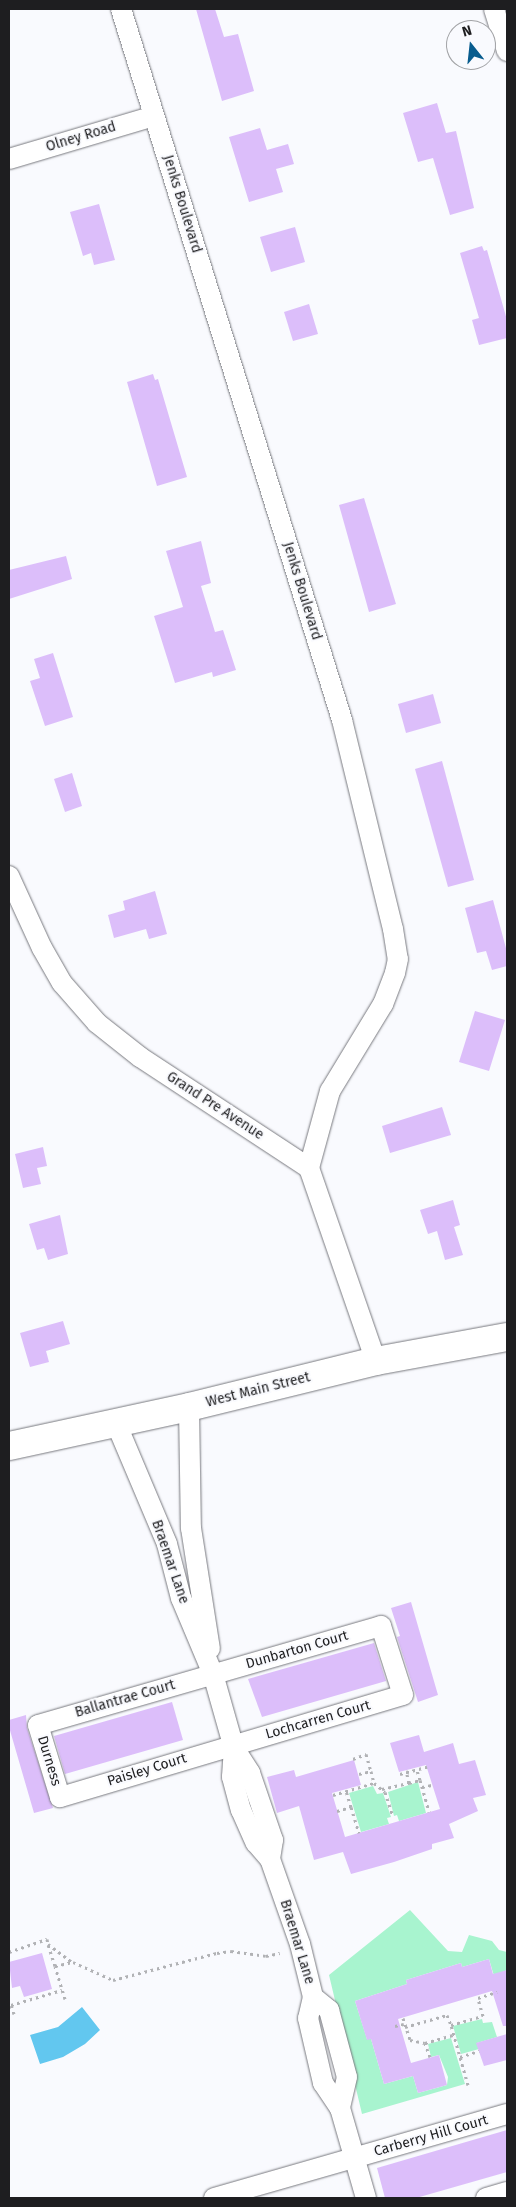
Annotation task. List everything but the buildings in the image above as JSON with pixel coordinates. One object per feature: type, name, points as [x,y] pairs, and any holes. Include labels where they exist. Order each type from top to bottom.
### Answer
[{"type":"main road","name":"West Main Street","points":[[9,1446],[189,1408],[376,1361],[507,1337]]},
{"type":"street","name":"Jenks Boulevard","points":[[121,9],[342,720],[398,959],[383,1004],[330,1091],[309,1168]]},
{"type":"street","points":[[494,9],[507,51]]},
{"type":"street","name":"Olney Road","points":[[9,159],[154,116]]},
{"type":"street","name":"Grand Pre Avenue","points":[[9,876],[42,948],[62,983],[96,1023],[140,1057],[309,1168]]},
{"type":"street","points":[[309,1168],[376,1361]]},
{"type":"street","name":"Braemar Lane","points":[[189,1408],[191,1528],[203,1592],[213,1674]]},
{"type":"street","name":"Braemar Lane","points":[[116,1423],[167,1544],[181,1598],[213,1674],[233,1746],[232,1777],[241,1810],[256,1843],[270,1859],[300,1944],[314,1997],[308,2018],[323,2083],[340,2108],[366,2198]]},
{"type":"street","name":"Dunbarton Court","points":[[213,1674],[381,1626],[403,1695]]},
{"type":"street","name":"Ballantrae Court","points":[[38,1724],[213,1674]]},
{"type":"street","name":"Lochcarren Court","points":[[233,1746],[403,1695]]},
{"type":"street","name":"Durness","points":[[38,1724],[60,1797]]},
{"type":"street","name":"Paisley Court","points":[[60,1797],[233,1746]]},
{"type":"street","name":"Carberry Hill Court","points":[[214,2198],[507,2114]]},
{"type":"street","points":[[486,2198],[507,2192]]},
{"type":"path","points":[[354,1759],[366,1754],[374,1783],[385,1792],[393,1816]]},
{"type":"path","points":[[400,1774],[427,1767]]},
{"type":"path","points":[[416,1769],[430,1812]]},
{"type":"path","points":[[359,1774],[371,1771]]},
{"type":"path","points":[[407,1771],[409,1783]]},
{"type":"path","points":[[380,1788],[387,1790],[420,1780]]},
{"type":"path","points":[[333,1795],[374,1783]]},
{"type":"path","points":[[422,1787],[432,1784]]},
{"type":"path","points":[[346,1791],[359,1832]]},
{"type":"path","points":[[337,1811],[351,1807]]},
{"type":"path","points":[[9,1952],[47,1939],[65,1999]]},
{"type":"path","points":[[48,1944],[73,1962],[113,1980],[216,1953],[231,1951],[266,1956],[281,1953]]},
{"type":"path","points":[[55,1966],[73,1962]]},
{"type":"path","points":[[14,2014],[11,2005],[62,1990]]},
{"type":"path","points":[[451,2025],[483,2016],[478,1998],[497,1992]]},
{"type":"path","points":[[395,2026],[405,2025],[446,2013],[468,2085]]},
{"type":"path","points":[[403,2018],[410,2040],[425,2042],[453,2035]]},
{"type":"path","points":[[425,2042],[430,2057]]},
{"type":"path","points":[[460,2057],[479,2051]]},
{"type":"green space","points":[[418,1782],[426,1813],[399,1821],[397,1815],[394,1816],[388,1792]]},
{"type":"green space","points":[[373,1786],[377,1794],[383,1793],[391,1817],[387,1818],[389,1824],[361,1832],[349,1793]]},
{"type":"green space","points":[[410,1910],[448,1951],[462,1952],[469,1935],[492,1941],[499,1950],[507,1952],[507,1970],[494,1976],[489,1959],[462,1967],[461,1963],[406,1980],[407,1984],[355,2001],[367,2039],[371,2039],[384,2084],[413,2076],[418,2093],[447,2085],[448,2077],[439,2055],[431,2057],[428,2044],[451,2038],[465,2084],[362,2114],[329,1975]]},
{"type":"green space","points":[[482,2019],[483,2023],[492,2022],[497,2037],[477,2043],[479,2049],[461,2054],[453,2026]]},
{"type":"water","points":[[82,2007],[100,2030],[85,2044],[63,2057],[40,2064],[30,2035],[58,2027]]}]
